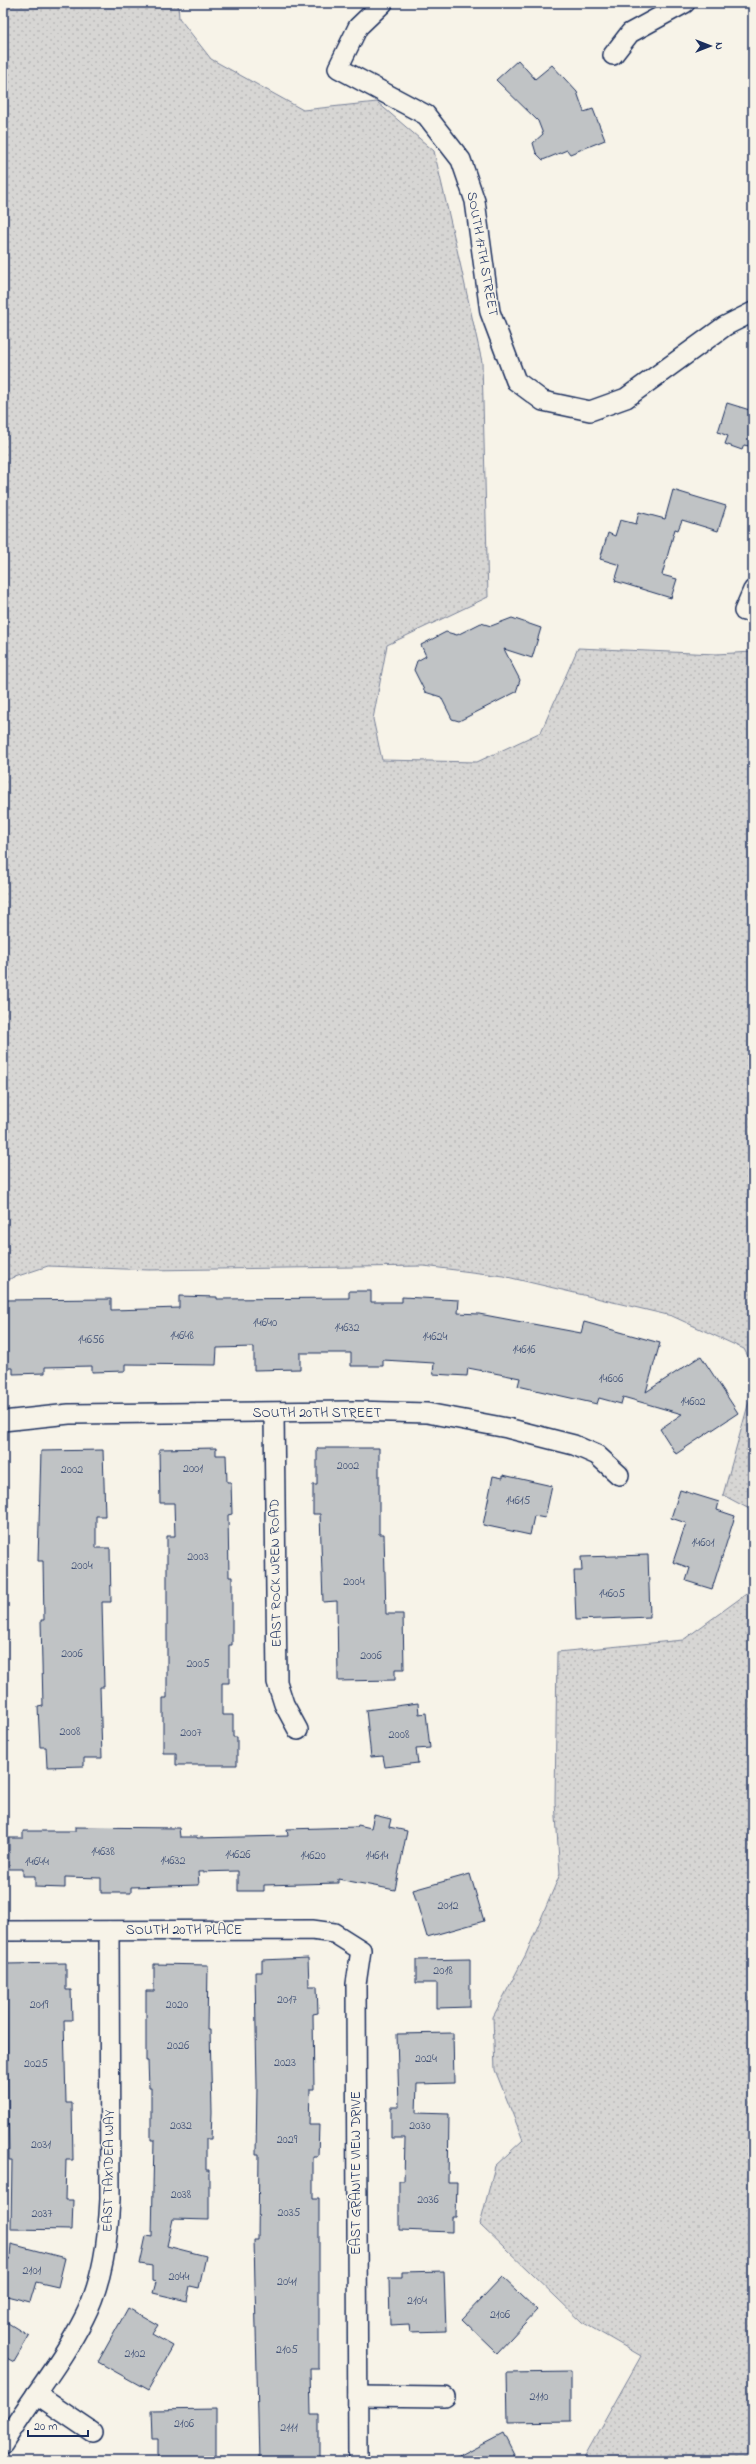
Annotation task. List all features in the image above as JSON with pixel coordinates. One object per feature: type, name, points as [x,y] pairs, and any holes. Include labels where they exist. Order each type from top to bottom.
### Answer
[{"type":"street","name":"SOUTH 17TH STREET","points":[[383,3],[358,27],[338,68],[426,115],[461,160],[475,202],[490,312],[516,381],[543,401],[590,411],[626,398],[725,326],[753,312]]},
{"type":"street","points":[[613,55],[630,33],[685,3]]},
{"type":"street","points":[[744,611],[753,590]]},
{"type":"street","name":"EAST ROCK WREN ROAD","points":[[274,1413],[277,1682],[284,1704],[298,1730]]},
{"type":"street","name":"SOUTH 20TH STREET","points":[[3,1422],[69,1414],[427,1413],[461,1418],[574,1444],[597,1456],[619,1475]]},
{"type":"street","name":"SOUTH 20TH PLACE","points":[[3,1931],[312,1930],[334,1933],[361,1950]]},
{"type":"street","name":"EAST TAXIDEA WAY","points":[[3,2444],[85,2317],[98,2283],[108,2239],[110,2199],[109,1931]]},
{"type":"street","name":"EAST GRANITE VIEW DRIVE","points":[[358,2461],[356,1992],[361,1950]]},
{"type":"street","points":[[36,2394],[92,2432]]},
{"type":"street","points":[[358,2396],[445,2397]]},
{"type":"shaded area","points":[[3,3],[178,3],[179,18],[211,59],[303,110],[377,102],[434,151],[482,362],[488,597],[387,645],[373,719],[382,760],[477,762],[541,732],[578,648],[716,654],[753,652],[753,1366],[744,1349],[672,1316],[503,1276],[424,1266],[149,1270],[48,1266],[3,1281]]},
{"type":"shaded area","points":[[753,1387],[753,1511],[723,1495]]},
{"type":"shaded area","points":[[753,1589],[753,2461],[582,2461],[641,2356],[582,2322],[480,2224],[495,2166],[523,2140],[495,2070],[493,2017],[526,1954],[560,1874],[555,1802],[557,1652],[683,1640]]},
{"type":"building","points":[[518,60],[535,79],[552,65],[577,92],[584,112],[593,109],[605,140],[570,154],[567,150],[543,160],[536,153],[533,143],[543,134],[538,121],[496,80]]},
{"type":"building","points":[[727,403],[753,411],[753,447],[744,445],[742,450],[725,444],[728,436],[718,432]]},
{"type":"building","points":[[673,490],[726,506],[718,531],[682,520],[678,530],[675,529],[662,575],[677,579],[671,598],[615,581],[620,565],[600,559],[608,533],[615,536],[620,520],[636,524],[639,512],[665,519]]},
{"type":"building","points":[[512,618],[541,628],[532,658],[504,649],[520,680],[516,692],[459,721],[452,719],[441,697],[425,692],[414,670],[417,661],[426,656],[421,645],[446,632],[457,635],[481,623],[491,626]]},
{"type":"building","points":[[349,1291],[371,1291],[371,1302],[402,1302],[402,1297],[459,1300],[458,1313],[479,1314],[581,1333],[584,1322],[660,1343],[646,1392],[701,1356],[738,1413],[676,1454],[660,1429],[682,1414],[623,1397],[621,1404],[599,1398],[597,1404],[518,1386],[520,1378],[468,1368],[467,1376],[433,1374],[434,1363],[383,1360],[383,1366],[351,1366],[351,1353],[300,1353],[300,1369],[254,1370],[254,1347],[217,1348],[216,1365],[125,1364],[125,1371],[92,1372],[92,1366],[45,1367],[45,1373],[13,1374],[13,1368],[3,1368],[3,1300],[111,1299],[111,1310],[179,1308],[179,1296],[217,1297],[217,1299],[349,1298]]},
{"type":"building","points":[[216,1448],[216,1455],[226,1455],[227,1482],[231,1482],[232,1514],[228,1515],[229,1577],[232,1577],[232,1645],[229,1645],[229,1683],[222,1683],[222,1715],[233,1715],[233,1737],[237,1737],[237,1765],[176,1765],[176,1753],[163,1753],[163,1698],[167,1698],[167,1536],[175,1536],[174,1503],[160,1503],[159,1449]]},
{"type":"building","points":[[317,1448],[379,1448],[379,1534],[384,1534],[386,1614],[403,1614],[404,1669],[395,1669],[395,1680],[338,1681],[337,1601],[323,1602],[320,1514],[313,1514],[313,1485],[317,1485]]},
{"type":"building","points":[[103,1450],[105,1516],[96,1516],[96,1548],[110,1548],[111,1602],[102,1602],[104,1687],[100,1687],[102,1758],[84,1758],[84,1766],[47,1767],[46,1747],[40,1747],[38,1707],[43,1706],[41,1620],[44,1620],[43,1561],[38,1561],[41,1451]]},
{"type":"building","points":[[503,1475],[552,1486],[545,1518],[534,1516],[530,1535],[483,1525],[493,1476],[503,1478]]},
{"type":"building","points":[[680,1490],[719,1502],[717,1510],[735,1516],[712,1589],[686,1581],[690,1568],[673,1562],[686,1523],[671,1518]]},
{"type":"building","points":[[648,1555],[650,1617],[576,1620],[574,1571],[582,1571],[581,1557]]},
{"type":"building","points":[[418,1703],[419,1714],[426,1713],[430,1748],[416,1749],[418,1763],[385,1767],[383,1756],[371,1757],[366,1710]]},
{"type":"building","points":[[374,1815],[391,1819],[389,1827],[407,1831],[395,1890],[338,1879],[338,1883],[264,1885],[264,1891],[238,1891],[238,1871],[198,1872],[199,1885],[131,1887],[131,1893],[101,1893],[101,1878],[65,1877],[65,1888],[35,1887],[35,1876],[23,1876],[23,1869],[9,1869],[9,1838],[23,1838],[23,1831],[75,1831],[75,1827],[179,1828],[180,1837],[288,1836],[287,1829],[357,1827],[358,1825],[371,1828]]},
{"type":"building","points":[[470,1874],[484,1921],[427,1937],[413,1890]]},
{"type":"building","points":[[308,1958],[309,1986],[317,1986],[318,2013],[313,2014],[314,2089],[310,2089],[309,2125],[319,2125],[318,2156],[313,2156],[313,2198],[319,2198],[319,2369],[310,2369],[311,2414],[319,2414],[319,2461],[259,2461],[254,2240],[258,2240],[259,2154],[256,2154],[257,2086],[255,1972],[262,1972],[262,1960]]},
{"type":"building","points":[[470,1959],[470,2007],[437,2008],[437,1983],[416,1983],[416,1960]]},
{"type":"building","points":[[66,1963],[66,1990],[71,1990],[72,2020],[64,2020],[66,2103],[72,2103],[73,2160],[66,2160],[65,2200],[73,2200],[72,2230],[11,2229],[12,2160],[9,2160],[6,1964]]},
{"type":"building","points":[[154,1964],[208,1965],[207,2030],[210,2030],[212,2112],[211,2139],[206,2139],[206,2170],[209,2170],[209,2220],[173,2219],[167,2246],[206,2256],[199,2288],[190,2286],[187,2301],[153,2293],[156,2282],[152,2281],[152,2266],[140,2264],[146,2236],[152,2237],[154,2140],[151,2140],[151,2088],[149,2088],[148,2061],[146,2061],[146,1991],[154,1991]]},
{"type":"building","points":[[453,2033],[454,2083],[417,2084],[416,2113],[449,2114],[448,2182],[457,2182],[456,2217],[452,2217],[452,2232],[399,2230],[399,2181],[404,2181],[405,2138],[391,2138],[391,2107],[399,2107],[397,2034]]},
{"type":"building","points":[[11,2244],[65,2258],[58,2287],[36,2282],[30,2302],[3,2295],[3,2257],[10,2259]]},
{"type":"building","points":[[444,2271],[446,2331],[410,2332],[409,2324],[390,2325],[389,2278],[402,2278],[402,2272]]},
{"type":"building","points":[[502,2277],[537,2310],[497,2353],[462,2319]]},
{"type":"building","points":[[128,2308],[158,2325],[152,2334],[173,2346],[148,2390],[98,2362]]},
{"type":"building","points":[[3,2320],[29,2336],[14,2362],[3,2356]]},
{"type":"building","points":[[571,2372],[571,2421],[508,2422],[507,2373]]},
{"type":"building","points":[[216,2409],[216,2459],[158,2459],[158,2439],[152,2439],[151,2410]]},
{"type":"building","points":[[503,2433],[517,2461],[449,2461]]}]
